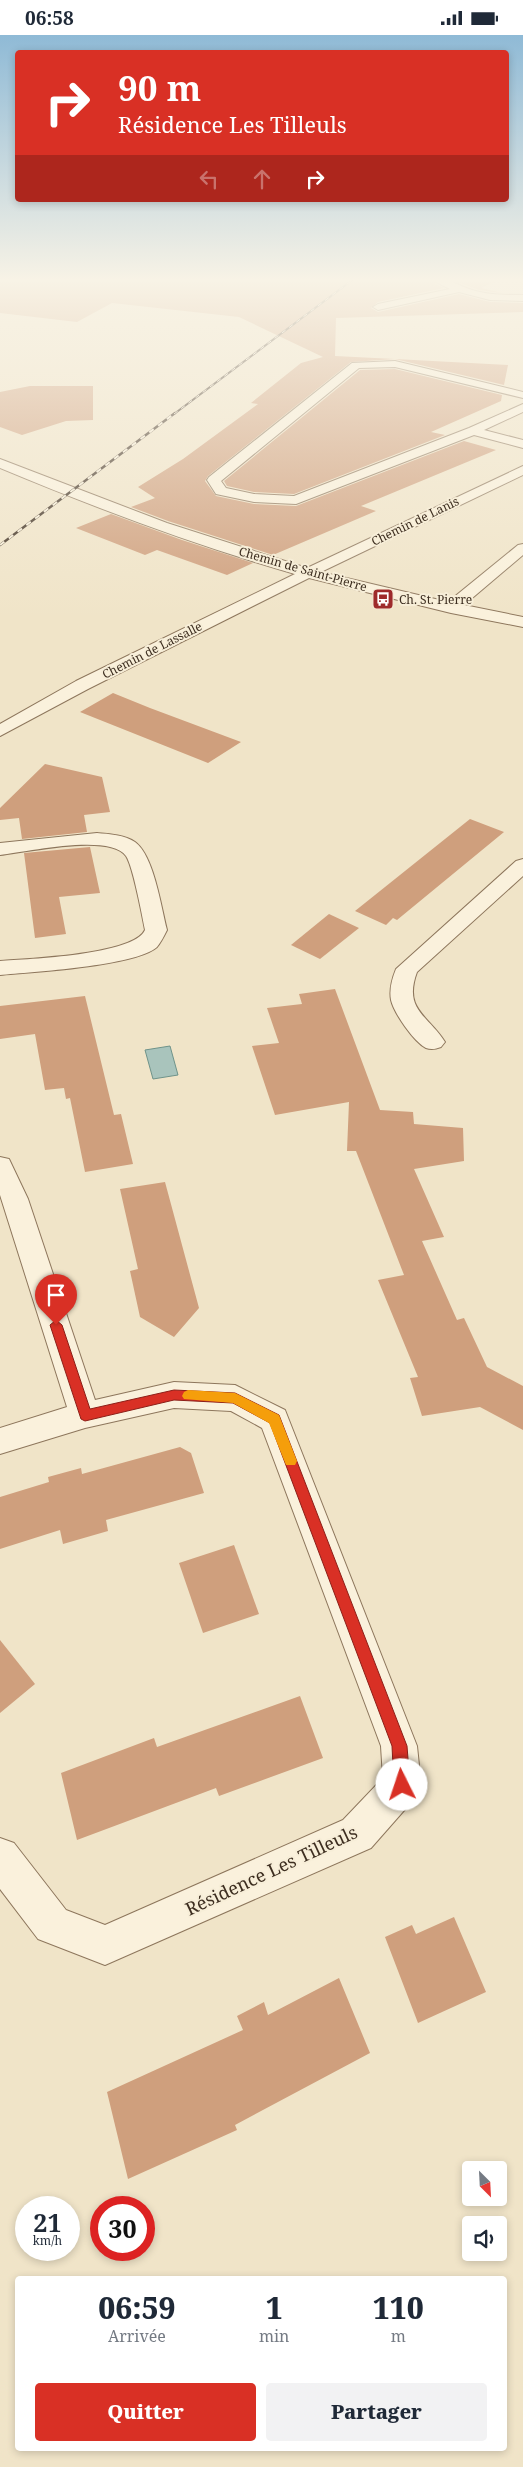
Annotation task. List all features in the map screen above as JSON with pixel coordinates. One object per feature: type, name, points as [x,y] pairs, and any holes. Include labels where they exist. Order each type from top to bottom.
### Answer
[{"type":"street","points":[[324,391],[214,481],[221,491],[254,499],[296,500],[473,431],[523,408]]},
{"type":"street","points":[[509,391],[523,395]]},
{"type":"street","points":[[473,431],[523,444]]},
{"type":"street","name":"Chemin de Saint-Pierre","points":[[0,463],[88,498],[307,573],[523,622]]},
{"type":"street","name":"Chemin de Lanis","points":[[307,573],[523,470]]},
{"type":"street","points":[[451,607],[523,548]]},
{"type":"street","name":"Chemin de Lassalle","points":[[0,731],[82,685],[307,573]]},
{"type":"street","points":[[0,849],[95,839],[124,843],[138,859],[156,930],[147,943],[121,953],[0,968]]},
{"type":"street","points":[[433,1042],[406,1010],[400,994],[401,981],[406,969],[523,865]]},
{"type":"street","points":[[0,1166],[15,1199],[85,1415]]},
{"type":"street","name":"Résidence Les Tilleuls","points":[[0,1441],[85,1415],[174,1395],[235,1398],[274,1419],[399,1746],[402,1785],[358,1834],[105,1945],[52,1925],[0,1857]]},
{"type":"water","points":[[170,1046],[178,1075],[153,1079],[145,1050]]},
{"type":"building","points":[[93,391],[93,420],[66,421],[22,435],[0,427],[0,392]]},
{"type":"building","points":[[265,391],[314,391],[208,476],[205,481],[216,496],[254,504],[296,506],[464,441],[496,450],[361,506],[376,511],[273,555],[131,507],[155,498],[138,487],[183,459],[258,404],[251,403]]},
{"type":"building","points":[[334,391],[488,391],[502,395],[501,401],[431,432],[445,435],[294,494],[254,492],[227,486],[224,481]]},
{"type":"building","points":[[111,514],[253,563],[227,575],[157,550],[145,555],[76,528]]},
{"type":"building","points":[[113,693],[241,742],[208,763],[80,712]]},
{"type":"building","points":[[45,764],[102,777],[110,812],[84,815],[87,832],[22,839],[19,818],[0,820],[0,808]]},
{"type":"building","points":[[470,819],[504,832],[397,920],[393,918],[386,925],[355,911]]},
{"type":"building","points":[[90,847],[100,893],[59,897],[66,934],[35,938],[24,853]]},
{"type":"building","points":[[329,914],[359,928],[320,959],[291,945]]},
{"type":"building","points":[[335,989],[380,1110],[413,1112],[414,1124],[463,1128],[464,1161],[414,1169],[444,1237],[422,1241],[457,1320],[464,1318],[487,1367],[523,1386],[523,1430],[480,1407],[422,1416],[410,1378],[418,1377],[378,1280],[404,1275],[356,1151],[347,1151],[349,1102],[275,1115],[252,1046],[279,1043],[267,1008],[302,1004],[299,994]]},
{"type":"building","points":[[85,996],[114,1115],[121,1114],[133,1164],[85,1172],[70,1098],[66,1099],[64,1088],[45,1090],[35,1034],[0,1039],[0,1006]]},
{"type":"building","points":[[165,1182],[199,1308],[174,1337],[140,1317],[130,1271],[138,1269],[120,1189]]},
{"type":"building","points":[[180,1447],[191,1453],[204,1493],[106,1520],[108,1531],[63,1544],[60,1530],[0,1549],[0,1497],[49,1482],[48,1477],[81,1468],[82,1474]]},
{"type":"building","points":[[234,1545],[259,1614],[203,1633],[179,1563]]},
{"type":"building","points":[[0,1640],[35,1684],[0,1713]]},
{"type":"building","points":[[300,1696],[323,1758],[219,1796],[216,1788],[77,1840],[61,1773],[154,1738],[157,1747]]},
{"type":"building","points":[[454,1917],[486,1992],[418,2023],[385,1937],[412,1925],[416,1934]]},
{"type":"building","points":[[339,1978],[370,2053],[235,2125],[237,2130],[128,2179],[107,2092],[243,2030],[237,2016],[264,2002],[268,2015]]},
{"type":"railway","points":[[174,414],[204,391]]},
{"type":"railway","points":[[0,545],[175,413]]},
{"type":"slow traffic","points":[[188,1396],[235,1398],[274,1419],[290,1461]]},
{"type":"place","name":"Ch. St. Pierre","points":[[383,599]]},
{"type":"route","points":[[56,1325],[85,1415],[174,1395],[235,1398],[274,1419],[399,1746],[402,1785]]}]
